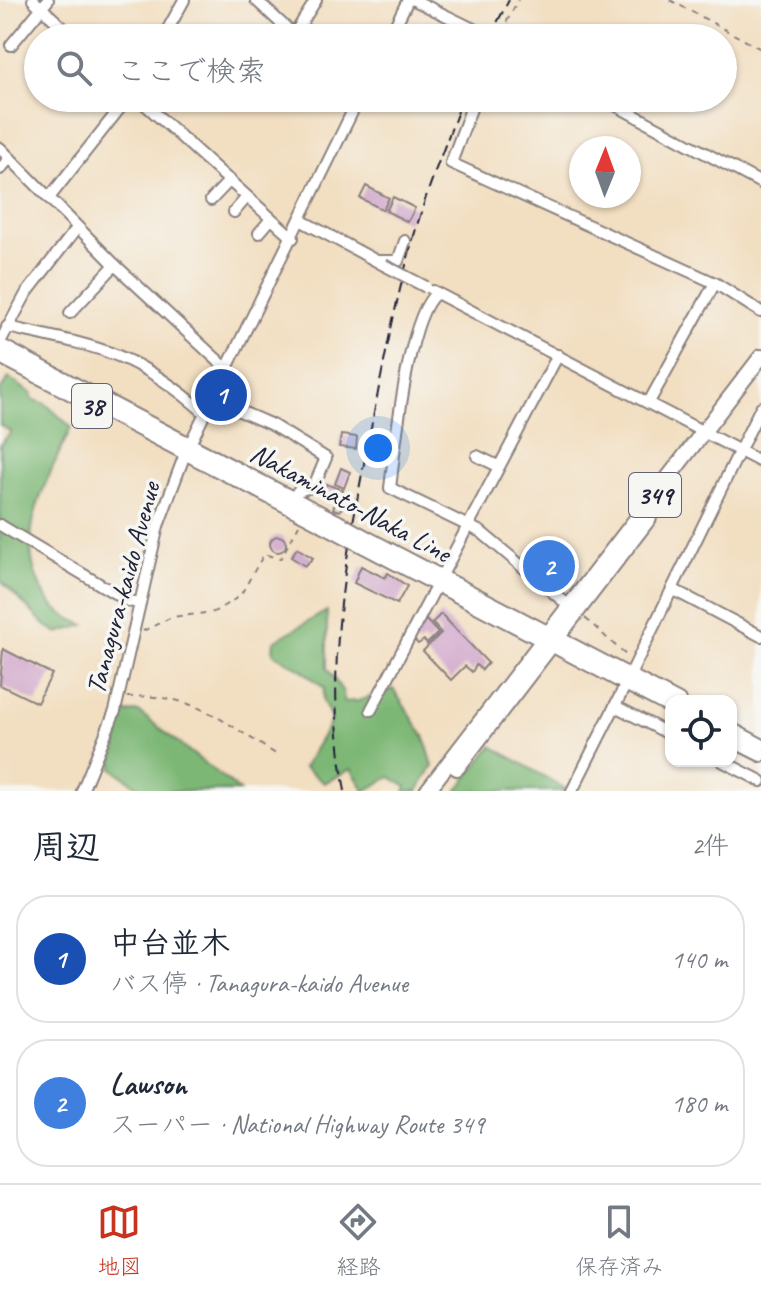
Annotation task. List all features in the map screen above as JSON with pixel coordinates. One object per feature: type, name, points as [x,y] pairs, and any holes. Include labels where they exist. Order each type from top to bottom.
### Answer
[{"type":"highway","name":"349","points":[[709,433],[761,357]]},
{"type":"highway","name":"349","points":[[427,791],[761,371]]},
{"type":"highway","name":"349","points":[[439,791],[549,639]]},
{"type":"main road","name":"Nakaminato-Naka Line","points":[[0,344],[187,449],[293,498],[334,525]]},
{"type":"main road","name":"Nakaminato-Naka Line","points":[[0,357],[187,449],[549,639],[631,674],[668,695]]},
{"type":"main road","name":"Nakaminato-Naka Line","points":[[631,674],[665,703]]},
{"type":"main road","points":[[737,732],[761,745]]},
{"type":"main road","points":[[737,743],[761,755]]},
{"type":"street","points":[[33,0],[45,4],[62,24]]},
{"type":"street","points":[[171,24],[184,0]]},
{"type":"street","points":[[256,0],[282,24]]},
{"type":"street","points":[[302,24],[316,0]]},
{"type":"street","points":[[396,24],[408,0]]},
{"type":"street","points":[[414,0],[463,24]]},
{"type":"street","points":[[28,24],[45,4]]},
{"type":"street","points":[[11,45],[24,29]]},
{"type":"street","points":[[49,198],[117,112]]},
{"type":"street","points":[[154,112],[293,238]]},
{"type":"street","name":"Tanagura-kaido Avenue","points":[[82,791],[118,697],[158,526],[187,449],[302,221],[351,112]]},
{"type":"street","points":[[470,112],[451,163],[715,283],[761,312]]},
{"type":"street","points":[[628,112],[761,183]]},
{"type":"street","points":[[0,148],[115,265],[227,369]]},
{"type":"street","points":[[0,169],[10,158]]},
{"type":"street","points":[[211,200],[230,180]]},
{"type":"street","points":[[234,212],[247,197]]},
{"type":"street","points":[[259,233],[271,219]]},
{"type":"street","points":[[302,221],[761,462]]},
{"type":"street","points":[[0,344],[26,294],[77,228]]},
{"type":"street","points":[[380,263],[398,261],[405,241]]},
{"type":"street","points":[[70,313],[115,265]]},
{"type":"street","points":[[649,402],[715,283]]},
{"type":"street","points":[[437,293],[428,299],[409,359],[390,488],[481,532],[573,609]]},
{"type":"street","points":[[7,327],[107,349],[145,366],[205,413]]},
{"type":"street","points":[[371,710],[558,355]]},
{"type":"street","points":[[212,399],[272,425],[326,458],[314,486],[298,491],[293,498]]},
{"type":"street","points":[[572,791],[761,407]]},
{"type":"street","points":[[477,456],[498,466]]},
{"type":"street","points":[[0,525],[128,601],[140,603]]},
{"type":"street","points":[[672,589],[761,636]]},
{"type":"street","points":[[615,706],[665,732]]},
{"type":"street","points":[[734,767],[761,781]]},
{"type":"path","points":[[505,24],[518,0]]},
{"type":"path","points":[[670,0],[715,24]]},
{"type":"path","points":[[737,36],[761,49]]},
{"type":"path","points":[[133,633],[172,617],[214,612],[240,596],[264,554],[280,559],[300,524]]},
{"type":"path","points":[[573,609],[631,674]]},
{"type":"path","points":[[118,697],[160,694],[181,699],[276,754]]},
{"type":"green space","points":[[9,378],[32,394],[32,399],[46,404],[71,427],[38,502],[31,541],[32,561],[46,597],[62,614],[85,625],[58,633],[46,626],[0,580],[0,445],[11,432],[0,425],[0,391]]},
{"type":"green space","points":[[327,611],[327,668],[343,692],[344,702],[358,701],[393,689],[424,736],[433,766],[418,791],[405,791],[407,787],[390,777],[365,791],[351,769],[324,783],[304,767],[332,720],[323,701],[324,688],[273,653],[274,641]]},
{"type":"green space","points":[[139,712],[240,791],[144,791],[112,768],[124,713]]},
{"type":"green space","points":[[492,746],[569,791],[457,791]]},
{"type":"building","points":[[366,186],[389,198],[383,210],[360,198]]},
{"type":"building","points":[[393,197],[415,208],[408,222],[386,211]]},
{"type":"building","points":[[341,435],[357,437],[356,449],[339,447]]},
{"type":"building","points":[[341,468],[350,472],[344,488],[335,484]]},
{"type":"building","points":[[326,484],[343,490],[341,495],[346,497],[340,511],[333,509],[336,499],[322,493]]},
{"type":"building","points":[[278,536],[284,538],[284,550],[278,552],[272,550],[270,544],[272,538]]},
{"type":"building","points":[[297,548],[313,558],[305,566],[291,557]]},
{"type":"building","points":[[551,554],[561,562],[548,579],[538,571]]},
{"type":"building","points":[[361,566],[385,578],[388,573],[407,586],[397,604],[354,583]]},
{"type":"building","points":[[441,614],[488,663],[482,670],[476,665],[472,672],[465,666],[451,680],[423,651],[441,633],[432,623]]},
{"type":"building","points":[[426,620],[438,633],[427,644],[424,640],[418,644],[413,639],[416,630]]},
{"type":"building","points":[[3,649],[52,674],[37,703],[0,685]]},
{"type":"railway","points":[[496,24],[509,0]]},
{"type":"railway","points":[[345,791],[336,703],[344,577],[400,288],[427,194],[458,112]]},
{"type":"place","name":"中台並木","points":[[221,395]]},
{"type":"place","name":"Lawson","points":[[549,566]]}]
